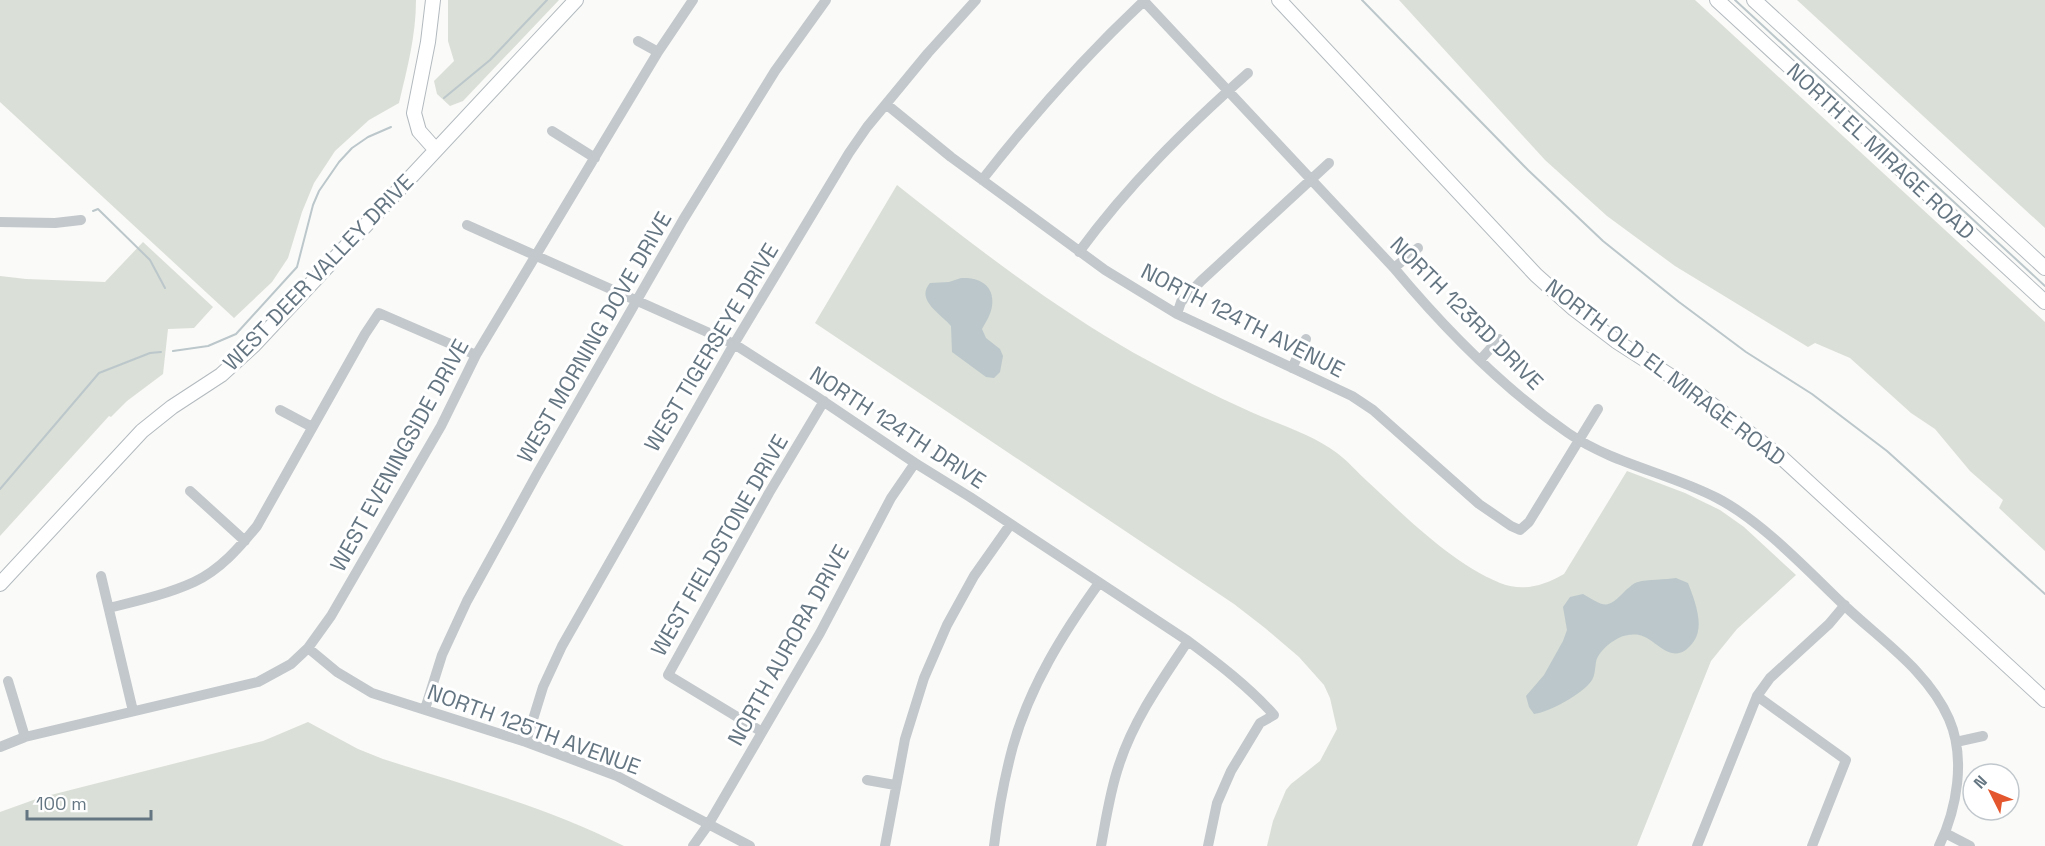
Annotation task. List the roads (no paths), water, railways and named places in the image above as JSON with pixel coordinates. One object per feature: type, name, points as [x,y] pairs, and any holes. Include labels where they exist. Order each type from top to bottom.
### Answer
[{"type":"street","points":[[433,0],[428,42],[414,113],[419,131],[435,149]]},
{"type":"street","name":"WEST DEER VALLEY DRIVE","points":[[0,584],[142,431],[172,407],[221,375],[254,345],[576,0]]},
{"type":"street","name":"WEST EVENINGSIDE DRIVE","points":[[0,747],[24,737],[258,682],[291,664],[308,648],[331,616],[364,562],[441,426],[476,355],[658,52],[693,0]]},
{"type":"street","name":"WEST MORNING DOVE DRIVE","points":[[425,709],[442,655],[467,601],[637,300],[775,71],[826,0]]},
{"type":"street","name":"WEST TIGERSEYE DRIVE","points":[[526,742],[543,687],[562,646],[734,344],[849,153],[886,104],[976,0]]},
{"type":"street","points":[[982,180],[1041,106],[1144,0]]},
{"type":"street","name":"NORTH 123RD DRIVE","points":[[1144,0],[1394,268],[1416,295],[1481,359],[1547,418],[1579,440],[1617,459],[1688,485],[1729,505],[1769,535],[1911,664],[1936,696],[1949,720],[1956,742],[1959,772],[1945,833],[1939,846]]},
{"type":"street","name":"NORTH OLD EL MIRAGE ROAD","points":[[1280,0],[1536,274],[1574,309],[1616,341],[1697,393],[1782,458],[2045,700]]},
{"type":"street","name":"NORTH EL MIRAGE ROAD","points":[[1717,0],[2045,302]]},
{"type":"street","name":"NORTH EL MIRAGE ROAD","points":[[1754,0],[2045,268]]},
{"type":"street","points":[[638,41],[658,52]]},
{"type":"street","points":[[1079,252],[1119,201],[1178,137],[1248,73]]},
{"type":"street","name":"NORTH 124TH AVENUE","points":[[886,104],[982,180],[1105,270],[1177,314],[1352,396],[1373,410],[1479,504],[1511,526],[1520,530],[1529,522],[1579,440]]},
{"type":"street","points":[[552,131],[595,158]]},
{"type":"street","points":[[1177,314],[1181,302],[1201,281],[1329,163]]},
{"type":"street","points":[[0,222],[56,223],[81,220]]},
{"type":"street","name":"NORTH 124TH DRIVE","points":[[467,225],[734,344],[1188,641],[1257,696],[1274,716],[1260,723],[1231,771],[1217,803],[1208,846]]},
{"type":"street","points":[[1394,268],[1418,248]]},
{"type":"street","points":[[109,608],[153,597],[196,582],[222,564],[245,541],[257,526],[379,313],[476,355]]},
{"type":"street","points":[[1292,368],[1305,339]]},
{"type":"street","points":[[1481,359],[1499,339]]},
{"type":"street","name":"WEST FIELDSTONE DRIVE","points":[[762,732],[668,675],[769,493],[824,401]]},
{"type":"street","points":[[1579,440],[1598,409]]},
{"type":"street","points":[[280,410],[312,427]]},
{"type":"street","name":"NORTH AURORA DRIVE","points":[[693,846],[708,825],[820,633],[891,498],[915,463]]},
{"type":"street","points":[[190,491],[245,541]]},
{"type":"street","points":[[885,846],[905,739],[929,668],[947,625],[974,576],[1010,525]]},
{"type":"street","points":[[101,576],[133,711]]},
{"type":"street","points":[[994,846],[1013,745],[1035,687],[1064,633],[1099,583]]},
{"type":"street","points":[[1697,846],[1757,696],[1770,678],[1820,632],[1845,605]]},
{"type":"street","points":[[1101,846],[1119,765],[1130,735],[1151,696],[1188,641]]},
{"type":"street","name":"NORTH 125TH AVENUE","points":[[308,648],[337,672],[372,693],[526,742],[617,776],[750,846]]},
{"type":"street","points":[[8,681],[24,737]]},
{"type":"street","points":[[1757,696],[1846,760],[1812,846]]},
{"type":"street","points":[[1956,742],[1983,736]]},
{"type":"street","points":[[867,780],[896,785]]},
{"type":"street","points":[[1945,833],[1970,846]]},
{"type":"waterway","points":[[444,98],[490,60],[547,0]]},
{"type":"waterway","points":[[1362,0],[1528,170],[1603,241],[1746,352],[1812,394],[1887,451],[2045,594]]},
{"type":"waterway","points":[[1735,0],[2045,286]]},
{"type":"waterway","points":[[173,351],[208,346],[236,334],[297,267],[313,205],[319,191],[339,162],[352,148],[368,137],[391,127]]},
{"type":"waterway","points":[[93,211],[98,209],[150,260],[165,288]]},
{"type":"waterway","points":[[0,489],[99,373],[150,353],[161,352]]}]
